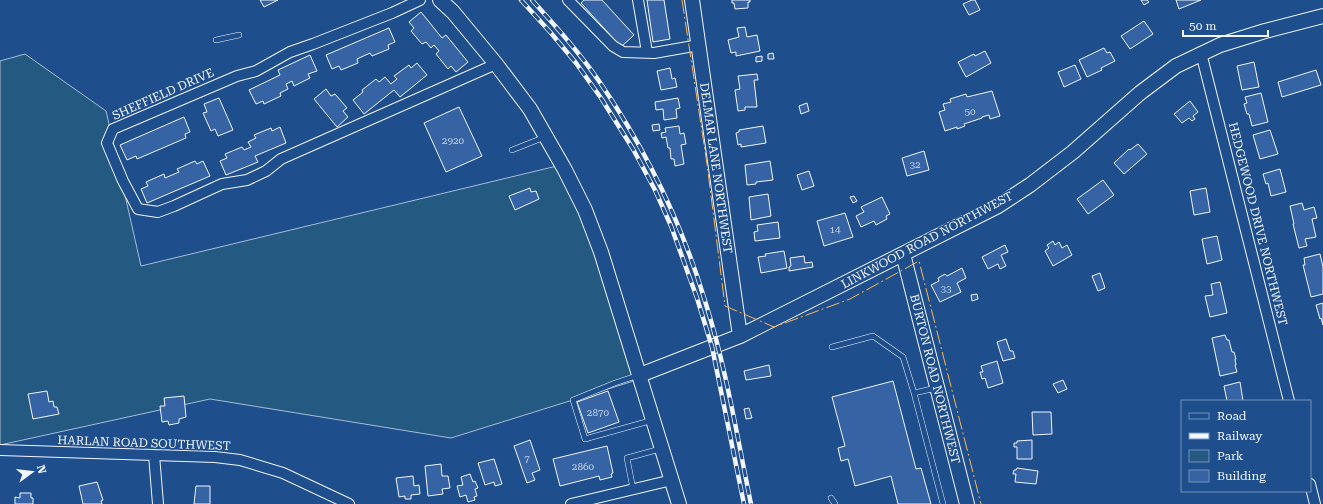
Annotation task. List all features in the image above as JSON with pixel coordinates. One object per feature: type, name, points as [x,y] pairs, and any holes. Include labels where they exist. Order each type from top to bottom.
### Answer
[{"type":"street","name":"SHEFFIELD DRIVE","points":[[420,0],[385,16],[290,52],[256,71],[237,76],[113,129],[107,143],[123,181],[138,209],[158,212],[222,184],[247,180],[266,171],[281,159],[496,64]]},
{"type":"street","points":[[440,0],[453,12],[496,64],[530,110],[565,170],[585,210],[601,252],[654,419],[679,504]]},
{"type":"street","points":[[568,0],[613,46],[623,52],[654,53],[699,45]]},
{"type":"street","points":[[638,0],[647,52]]},
{"type":"street","name":"DELMAR LANE NORTHWEST","points":[[692,0],[740,336]]},
{"type":"street","name":"LINKWOOD ROAD NORTHWEST","points":[[640,375],[740,336],[998,206],[1030,185],[1073,152],[1140,93],[1176,66],[1220,45],[1265,31],[1323,16]]},
{"type":"street","name":"HEDGEWOOD DRIVE NORTHWEST","points":[[1201,53],[1289,400]]},
{"type":"street","name":"BURTON ROAD NORTHWEST","points":[[903,254],[967,504]]},
{"type":"street","name":"HARLAN ROAD SOUTHWEST","points":[[0,450],[215,457],[240,460],[284,473],[350,504]]},
{"type":"street","points":[[154,455],[158,504]]},
{"type":"street","points":[[571,504],[672,480]]},
{"type":"street","points":[[1311,488],[1315,504]]},
{"type":"lane","points":[[216,40],[239,34]]},
{"type":"lane","points":[[512,150],[546,137]]},
{"type":"lane","points":[[832,347],[873,336],[903,357],[943,504]]},
{"type":"lane","points":[[640,375],[615,383],[573,400],[585,439],[654,419]]},
{"type":"lane","points":[[914,393],[937,387]]},
{"type":"lane","points":[[633,489],[626,458],[663,449]]},
{"type":"lane","points":[[831,498],[835,504]]},
{"type":"green space","points":[[25,54],[106,111],[141,266],[561,165],[609,291],[640,379],[451,438],[210,399],[0,445],[0,61]]},
{"type":"building","points":[[260,0],[278,0],[264,7]]},
{"type":"building","points":[[584,0],[602,0],[634,35],[621,47],[581,3]]},
{"type":"building","points":[[647,0],[664,0],[670,39],[653,42]]},
{"type":"building","points":[[732,0],[750,0],[750,2],[748,2],[748,8],[735,9]]},
{"type":"building","points":[[975,0],[980,10],[969,15],[963,4]]},
{"type":"building","points":[[1141,0],[1147,0],[1149,2],[1144,5]]},
{"type":"building","points":[[1176,0],[1201,0],[1179,9]]},
{"type":"building","points":[[421,12],[442,38],[446,35],[468,62],[456,72],[451,66],[448,69],[436,54],[439,51],[434,45],[431,48],[426,42],[422,44],[411,31],[414,28],[409,22]]},
{"type":"building","points":[[1144,21],[1153,34],[1130,49],[1121,36]]},
{"type":"building","points":[[745,27],[747,37],[757,35],[760,51],[736,56],[736,52],[731,53],[728,40],[739,37],[737,28]]},
{"type":"building","points":[[389,28],[395,42],[388,45],[389,49],[372,56],[370,53],[357,59],[358,63],[341,70],[339,66],[332,69],[326,55]]},
{"type":"building","points":[[1104,48],[1107,53],[1110,52],[1115,61],[1101,68],[1102,70],[1087,77],[1079,60]]},
{"type":"building","points":[[985,51],[991,63],[966,77],[958,62],[974,54],[975,56]]},
{"type":"building","points":[[773,53],[774,59],[768,59],[768,54]]},
{"type":"building","points":[[310,55],[317,71],[308,74],[310,78],[294,86],[292,81],[286,84],[288,89],[280,93],[281,96],[264,104],[263,101],[256,104],[249,90],[280,75],[278,70]]},
{"type":"building","points":[[762,56],[762,61],[756,62],[756,57]]},
{"type":"building","points":[[1254,62],[1259,87],[1242,90],[1237,66]]},
{"type":"building","points":[[417,63],[427,75],[400,97],[394,90],[364,114],[353,100],[363,92],[362,90],[376,79],[379,82],[385,77],[391,84],[397,79],[394,76],[409,65],[411,68]]},
{"type":"building","points":[[1075,65],[1081,79],[1064,87],[1058,72]]},
{"type":"building","points":[[670,68],[672,79],[675,78],[677,87],[661,90],[657,71]]},
{"type":"building","points":[[1316,70],[1321,85],[1282,97],[1278,82]]},
{"type":"building","points":[[757,74],[758,80],[754,80],[757,107],[745,107],[745,110],[738,111],[735,90],[740,89],[738,76]]},
{"type":"building","points":[[326,89],[331,96],[335,94],[347,108],[343,111],[348,117],[337,127],[314,99]]},
{"type":"building","points":[[992,91],[1000,116],[990,119],[989,115],[964,124],[965,126],[957,129],[957,127],[945,131],[939,112],[945,110],[943,104],[951,102],[950,99],[966,94],[967,97]]},
{"type":"building","points":[[1261,93],[1268,122],[1252,126],[1249,114],[1247,114],[1244,104],[1247,103],[1245,97]]},
{"type":"building","points":[[219,98],[233,130],[218,136],[215,129],[211,131],[203,113],[207,112],[204,104]]},
{"type":"building","points":[[678,98],[680,108],[676,109],[677,118],[664,120],[663,109],[656,110],[655,102]]},
{"type":"building","points":[[1190,101],[1198,112],[1193,116],[1195,119],[1192,121],[1189,118],[1182,123],[1174,114]]},
{"type":"building","points":[[807,103],[809,111],[801,114],[799,106]]},
{"type":"building","points":[[459,107],[482,156],[446,172],[424,123]]},
{"type":"building","points":[[184,117],[190,132],[185,134],[186,138],[137,159],[136,156],[127,160],[120,145]]},
{"type":"building","points":[[659,124],[660,130],[653,131],[652,125]]},
{"type":"building","points":[[679,126],[680,134],[684,133],[686,144],[681,145],[684,164],[675,166],[674,159],[671,159],[670,148],[668,148],[666,137],[662,138],[661,133],[666,132],[665,128]]},
{"type":"building","points":[[763,126],[766,143],[741,147],[741,144],[738,145],[736,133],[739,132],[739,130]]},
{"type":"building","points":[[280,127],[286,143],[255,156],[258,162],[226,175],[220,161],[227,158],[225,154],[242,147],[244,150],[251,147],[248,142],[256,138],[254,135],[271,128],[272,131]]},
{"type":"building","points":[[1270,130],[1278,154],[1260,159],[1253,135]]},
{"type":"building","points":[[1138,144],[1147,154],[1124,174],[1114,163],[1129,149],[1130,150]]},
{"type":"building","points":[[924,151],[929,170],[907,176],[902,158]]},
{"type":"building","points":[[195,161],[197,164],[203,161],[210,176],[147,203],[141,189],[148,186],[146,182],[164,174],[165,178],[179,172],[177,169]]},
{"type":"building","points":[[770,161],[773,180],[756,182],[756,184],[747,185],[745,165]]},
{"type":"building","points":[[1280,169],[1286,192],[1271,196],[1268,183],[1266,184],[1263,174]]},
{"type":"building","points":[[809,171],[814,186],[802,190],[797,175]]},
{"type":"building","points":[[1103,180],[1114,195],[1088,214],[1077,199]]},
{"type":"building","points":[[530,188],[531,192],[536,191],[539,199],[515,210],[509,196]]},
{"type":"building","points":[[1206,188],[1210,212],[1194,215],[1190,191]]},
{"type":"building","points":[[768,194],[771,216],[751,220],[749,197]]},
{"type":"building","points":[[854,196],[857,201],[853,203],[850,197]]},
{"type":"building","points":[[882,197],[890,214],[886,216],[887,219],[876,225],[874,221],[861,227],[856,216],[864,212],[861,207]]},
{"type":"building","points":[[1302,203],[1304,210],[1314,207],[1317,218],[1312,219],[1316,237],[1305,239],[1307,246],[1299,248],[1290,206]]},
{"type":"building","points":[[845,213],[853,237],[824,246],[817,221]]},
{"type":"building","points":[[778,222],[780,238],[755,241],[754,232],[758,231],[757,225]]},
{"type":"building","points":[[1217,236],[1222,260],[1207,264],[1202,239]]},
{"type":"building","points":[[1053,241],[1055,245],[1059,242],[1062,248],[1067,245],[1072,255],[1053,266],[1045,251],[1049,248],[1047,245]]},
{"type":"building","points":[[1005,245],[1008,252],[1001,255],[1006,266],[1000,269],[998,264],[988,269],[982,257]]},
{"type":"building","points":[[784,251],[787,268],[761,273],[758,257],[766,256],[765,254]]},
{"type":"building","points":[[1320,254],[1323,267],[1323,294],[1311,297],[1303,265],[1305,265],[1304,258]]},
{"type":"building","points":[[804,256],[805,263],[812,262],[813,267],[789,271],[789,267],[791,266],[790,258]]},
{"type":"building","points":[[962,268],[966,278],[957,283],[961,292],[940,302],[931,285],[939,281],[938,278],[945,274],[947,276]]},
{"type":"building","points":[[1100,273],[1105,288],[1098,291],[1092,276]]},
{"type":"building","points":[[1220,282],[1227,313],[1210,317],[1205,296],[1213,295],[1211,284]]},
{"type":"building","points":[[977,294],[978,299],[972,301],[971,295]]},
{"type":"building","points":[[1323,303],[1323,325],[1316,305]]},
{"type":"building","points":[[1225,335],[1227,340],[1229,340],[1232,352],[1234,352],[1237,372],[1220,376],[1212,338]]},
{"type":"building","points":[[1006,339],[1010,351],[1013,351],[1015,358],[1003,361],[997,342]]},
{"type":"building","points":[[997,361],[1003,383],[988,388],[985,378],[982,379],[980,372],[983,372],[981,366]]},
{"type":"building","points":[[769,365],[771,376],[746,380],[744,371]]},
{"type":"building","points":[[1063,380],[1067,389],[1058,393],[1053,384]]},
{"type":"building","points":[[893,381],[916,469],[921,468],[931,504],[898,504],[891,476],[855,486],[848,459],[841,461],[838,448],[845,446],[832,397]]},
{"type":"building","points":[[1240,382],[1243,400],[1227,400],[1224,386]]},
{"type":"building","points":[[47,391],[49,402],[53,401],[54,407],[57,407],[59,414],[33,419],[28,394]]},
{"type":"building","points":[[608,391],[619,422],[588,433],[577,402]]},
{"type":"building","points":[[184,396],[186,417],[179,419],[179,423],[169,425],[168,421],[162,422],[160,406],[165,406],[164,398]]},
{"type":"building","points":[[749,408],[752,418],[746,419],[744,409]]},
{"type":"building","points":[[1032,412],[1051,412],[1052,434],[1033,435]]},
{"type":"building","points":[[530,440],[540,470],[532,473],[535,480],[527,483],[514,446]]},
{"type":"building","points":[[1032,440],[1032,459],[1017,459],[1017,447],[1014,447],[1014,443],[1017,443],[1017,441]]},
{"type":"building","points":[[607,446],[613,473],[611,474],[612,477],[600,480],[599,476],[560,486],[553,459]]},
{"type":"building","points":[[494,459],[502,484],[495,486],[494,482],[485,485],[478,463]]},
{"type":"building","points":[[441,464],[442,476],[448,476],[450,488],[442,489],[443,494],[428,496],[425,466]]},
{"type":"building","points":[[1017,468],[1038,471],[1036,484],[1015,482],[1016,474],[1013,474],[1014,470]]},
{"type":"building","points":[[470,474],[473,482],[475,481],[478,488],[475,489],[477,496],[474,497],[475,500],[468,502],[466,495],[460,497],[457,486],[463,485],[461,477]]},
{"type":"building","points":[[413,476],[414,486],[419,485],[420,494],[411,495],[411,499],[405,499],[405,496],[399,497],[396,478]]},
{"type":"building","points":[[97,482],[103,500],[101,501],[102,504],[83,504],[79,486]]},
{"type":"building","points":[[196,486],[210,486],[210,504],[194,504]]},
{"type":"building","points":[[20,493],[31,493],[33,504],[15,504],[15,497],[20,498]]},
{"type":"railway","points":[[521,0],[576,63],[601,98],[633,149],[655,190],[671,226],[697,298],[712,347],[744,504]]},
{"type":"railway","points":[[532,0],[577,51],[601,84],[648,161],[674,216],[696,272],[719,351],[731,402],[751,504]]},
{"type":"power","points":[[682,0],[707,164],[725,306],[774,327],[850,299],[919,261],[981,504]]}]
